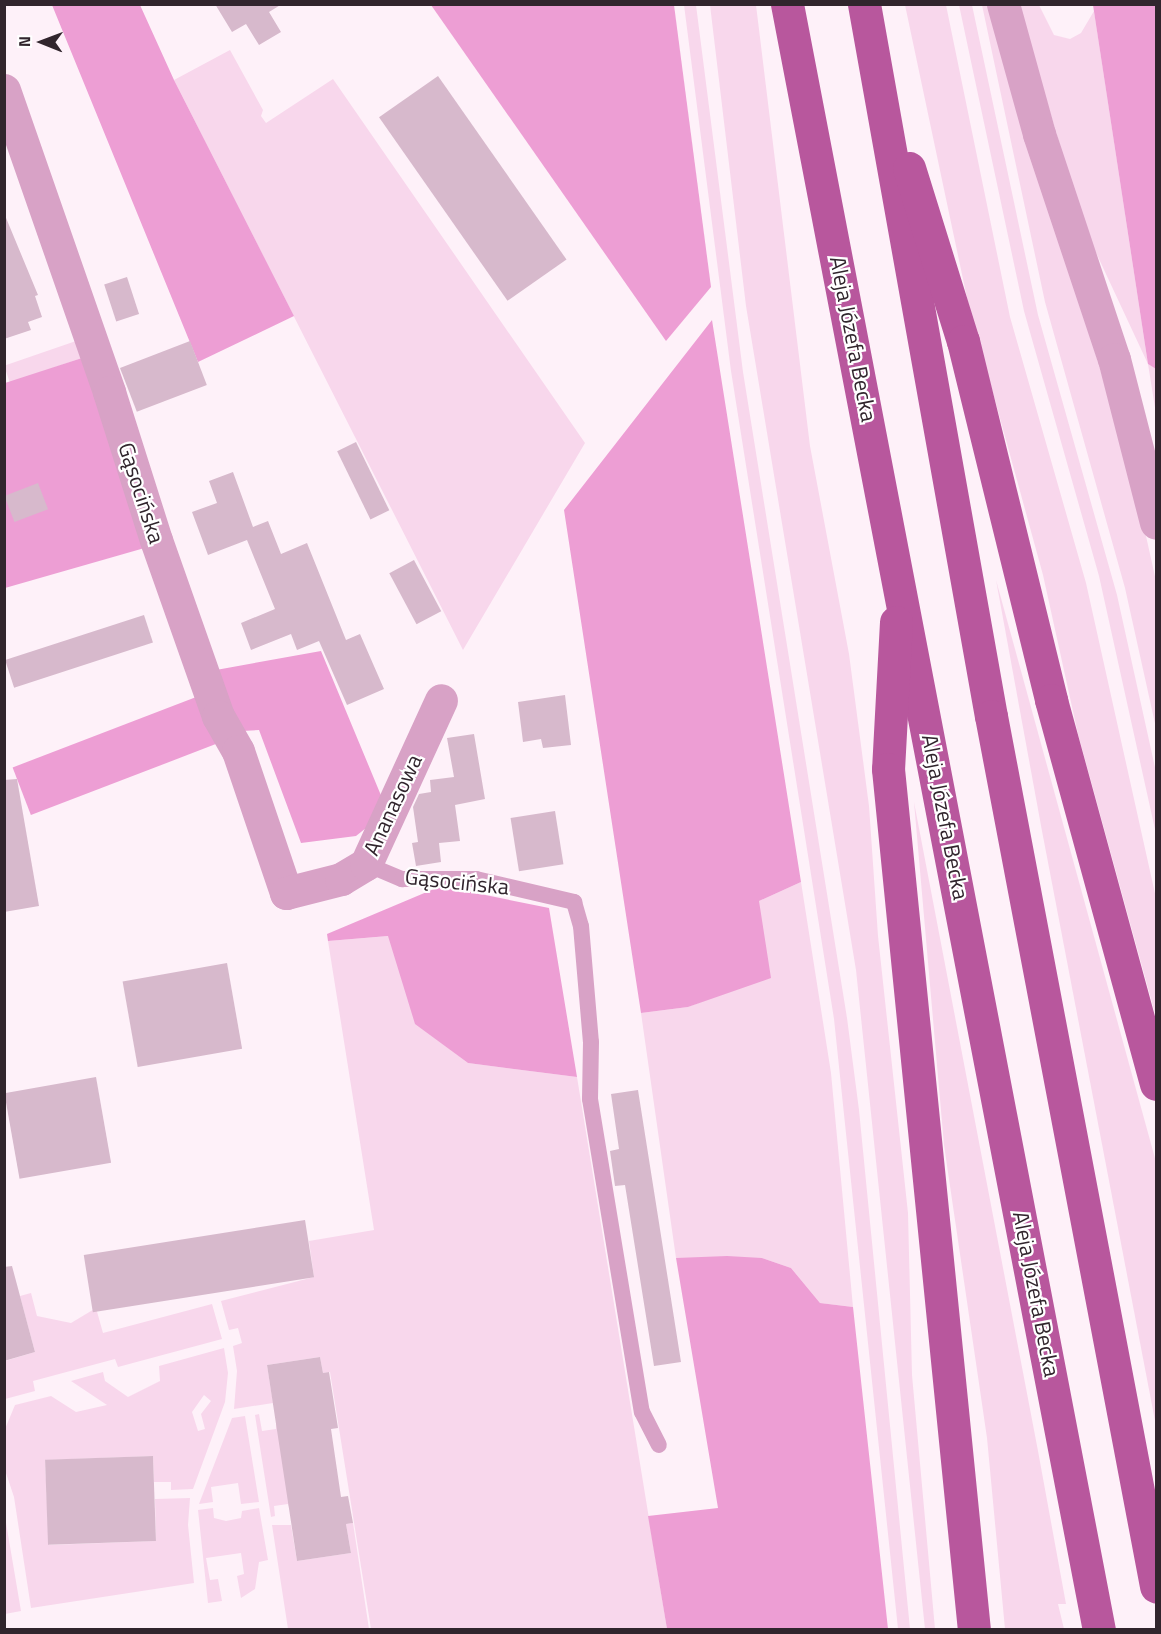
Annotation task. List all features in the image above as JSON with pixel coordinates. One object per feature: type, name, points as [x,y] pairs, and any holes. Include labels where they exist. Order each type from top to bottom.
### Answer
[{"type":"main road","name":"Aleja Józefa Becka","points":[[787,4],[898,569],[1099,1629]]},
{"type":"main road","points":[[864,4],[991,716],[1156,1586]]},
{"type":"main road","points":[[885,117],[913,175],[937,249],[1051,700],[1156,1084]]},
{"type":"main road","points":[[898,569],[888,769],[974,1629]]},
{"type":"street","points":[[1003,4],[1039,134],[1114,358],[1156,523]]},
{"type":"street","name":"Gąsocińska","points":[[4,90],[110,392],[156,540],[218,716],[238,751],[286,893]]},
{"type":"street","name":"Ananasowa","points":[[286,893],[340,879],[366,864],[441,700]]},
{"type":"lane","name":"Gąsocińska","points":[[366,864],[402,879],[476,879],[550,894],[574,902],[581,926],[591,1042],[591,1099],[642,1412],[659,1445]]},
{"type":"shaded area","points":[[52,5],[140,5],[174,80],[294,316],[198,362]]},
{"type":"shaded area","points":[[431,5],[674,5],[711,287],[666,341]]},
{"type":"shaded area","points":[[684,5],[696,5],[743,372],[847,1018],[859,1110],[910,1629],[898,1629],[834,1019],[731,371]]},
{"type":"shaded area","points":[[710,5],[756,5],[810,446],[849,654],[869,806],[878,936],[908,1213],[912,1375],[935,1629],[925,1629],[856,970],[746,306]]},
{"type":"shaded area","points":[[905,5],[946,5],[1010,317],[1086,583],[1156,898],[1156,1017],[1078,734],[1043,575],[967,298]]},
{"type":"shaded area","points":[[959,5],[972,5],[1038,315],[1117,595],[1156,772],[1156,834],[1099,576],[1024,311]]},
{"type":"shaded area","points":[[982,5],[991,5],[1134,482],[1156,581],[1156,728],[1125,588],[1045,302]]},
{"type":"shaded area","points":[[1018,5],[1039,5],[1054,35],[1070,39],[1081,33],[1094,11],[1148,364],[1085,229]]},
{"type":"shaded area","points":[[1093,5],[1156,5],[1156,369],[1148,364]]},
{"type":"shaded area","points":[[230,50],[263,110],[261,116],[266,123],[333,79],[585,443],[463,650],[174,80]]},
{"type":"shaded area","points":[[712,320],[801,882],[759,901],[771,978],[688,1007],[641,1013],[564,510]]},
{"type":"shaded area","points":[[76,341],[82,358],[10,383],[4,366]]},
{"type":"shaded area","points":[[82,358],[148,547],[5,588],[5,383]]},
{"type":"shaded area","points":[[1148,364],[1156,369],[1156,414]]},
{"type":"shaded area","points":[[996,580],[1156,1162],[1156,1426],[1042,831]]},
{"type":"shaded area","points":[[321,651],[385,805],[376,820],[356,836],[301,843],[259,730],[242,731],[216,670]]},
{"type":"shaded area","points":[[204,694],[222,742],[31,815],[13,767]]},
{"type":"shaded area","points":[[914,802],[1066,1604],[1058,1604],[1064,1629],[1005,1629],[987,1438],[944,1145]]},
{"type":"shaded area","points":[[801,882],[831,1073],[853,1307],[820,1303],[791,1268],[762,1258],[676,1258],[641,1013],[688,1007],[719,995],[759,901]]},
{"type":"shaded area","points":[[441,886],[549,908],[577,1077],[468,1063],[415,1024],[388,936],[328,941],[327,934]]},
{"type":"shaded area","points":[[389,936],[416,1024],[468,1063],[577,1077],[667,1629],[371,1629],[330,1372],[323,1373],[320,1357],[267,1365],[273,1403],[234,1409],[237,1371],[233,1346],[242,1343],[238,1328],[229,1330],[221,1301],[314,1277],[309,1241],[374,1230],[328,941]]},
{"type":"shaded area","points":[[727,1256],[762,1258],[791,1268],[820,1303],[853,1307],[888,1629],[667,1629],[648,1516],[718,1508],[676,1258]]},
{"type":"shaded area","points":[[31,1293],[37,1316],[71,1323],[96,1308],[103,1333],[212,1304],[222,1339],[118,1367],[115,1359],[33,1381],[35,1391],[5,1399],[5,1361],[35,1352],[20,1296]]},
{"type":"shaded area","points":[[224,1348],[228,1373],[225,1402],[193,1489],[171,1490],[171,1482],[154,1482],[153,1456],[45,1460],[49,1545],[156,1541],[155,1499],[190,1498],[188,1525],[194,1583],[31,1608],[14,1497],[5,1470],[5,1429],[15,1405],[51,1396],[76,1412],[107,1405],[71,1381],[103,1372],[105,1381],[128,1397],[160,1381],[159,1366]],"holes":[[[204,1395],[211,1401],[201,1414],[205,1429],[198,1431],[192,1412]]]},
{"type":"shaded area","points":[[259,1414],[262,1431],[276,1429],[276,1415],[291,1512],[288,1504],[274,1506],[275,1516],[271,1517],[255,1415]]},
{"type":"shaded area","points":[[245,1416],[259,1502],[241,1504],[238,1483],[211,1487],[213,1502],[199,1504],[232,1418]]},
{"type":"shaded area","points":[[213,1508],[214,1518],[226,1521],[241,1518],[242,1511],[259,1508],[268,1560],[259,1562],[255,1589],[241,1598],[237,1576],[244,1574],[241,1553],[206,1558],[210,1580],[218,1579],[222,1601],[208,1603],[198,1510]]},
{"type":"shaded area","points":[[4,1511],[21,1611],[5,1614],[4,1614]]},
{"type":"shaded area","points":[[353,1523],[369,1629],[288,1629],[272,1525],[291,1525],[297,1561],[351,1553],[346,1524]]},
{"type":"building","points":[[215,4],[282,4],[269,12],[281,32],[259,45],[246,24],[232,32]]},
{"type":"building","points":[[438,76],[566,259],[508,301],[379,117]]},
{"type":"building","points":[[4,213],[38,295],[35,296],[42,317],[28,322],[31,330],[4,339]]},
{"type":"building","points":[[127,277],[139,314],[116,322],[104,284]]},
{"type":"building","points":[[190,341],[207,385],[137,412],[120,368]]},
{"type":"building","points":[[356,442],[389,510],[370,520],[337,451]]},
{"type":"building","points":[[233,472],[253,527],[268,521],[281,554],[307,543],[346,640],[360,634],[384,689],[347,705],[319,641],[297,650],[291,634],[251,650],[241,623],[275,609],[247,540],[208,555],[192,512],[217,503],[209,481]]},
{"type":"building","points":[[38,483],[48,509],[14,522],[4,496]]},
{"type":"building","points":[[414,560],[441,611],[417,624],[389,573]]},
{"type":"building","points":[[144,615],[153,643],[14,688],[5,660]]},
{"type":"building","points":[[565,695],[571,745],[543,748],[541,739],[523,742],[518,702]]},
{"type":"building","points":[[474,734],[485,799],[455,805],[460,841],[439,843],[441,862],[416,866],[412,843],[418,842],[413,807],[419,794],[431,792],[430,780],[454,777],[447,738]]},
{"type":"building","points":[[17,779],[39,906],[4,912],[4,780]]},
{"type":"building","points":[[555,811],[563,864],[519,871],[511,818]]},
{"type":"building","points":[[227,963],[242,1049],[138,1067],[123,981]]},
{"type":"building","points":[[96,1077],[111,1163],[20,1179],[4,1093]]},
{"type":"building","points":[[638,1090],[681,1362],[654,1366],[625,1185],[615,1186],[610,1151],[619,1149],[611,1094]]},
{"type":"building","points":[[305,1220],[314,1277],[93,1312],[84,1255]]},
{"type":"building","points":[[12,1266],[35,1352],[4,1361],[4,1267]]},
{"type":"building","points":[[320,1357],[323,1373],[329,1372],[338,1428],[331,1429],[341,1497],[348,1496],[353,1523],[346,1524],[351,1553],[297,1561],[267,1365]]},
{"type":"building","points":[[153,1456],[156,1541],[48,1545],[45,1460]]}]
